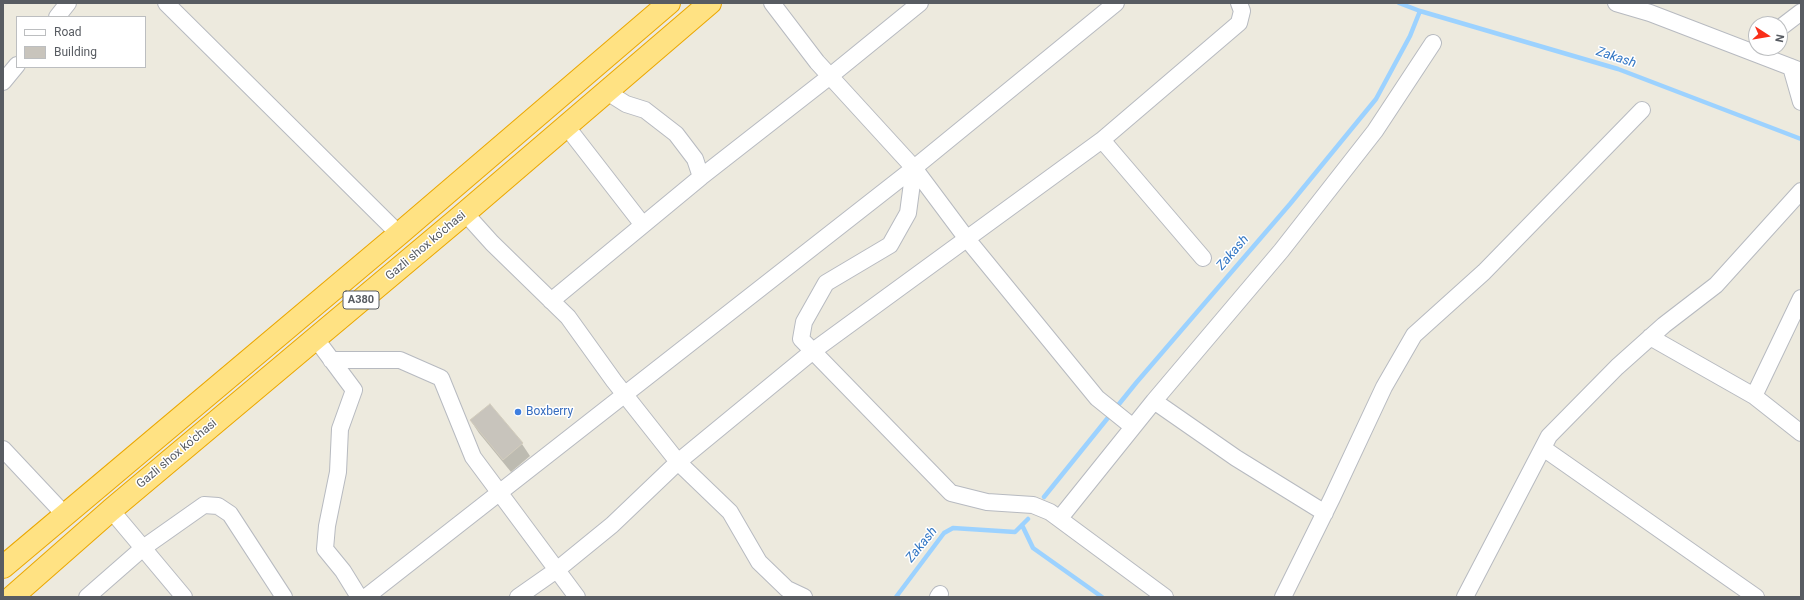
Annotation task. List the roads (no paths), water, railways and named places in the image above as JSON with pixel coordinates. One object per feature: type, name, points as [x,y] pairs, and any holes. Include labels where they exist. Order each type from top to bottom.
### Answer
[{"type":"highway","name":"A380","points":[[3,567],[399,234],[669,3]]},
{"type":"highway","name":"Gazli shox ko'chasi","points":[[12,597],[111,510],[567,127],[710,3]]},
{"type":"street","points":[[58,16],[68,3]]},
{"type":"street","points":[[166,3],[399,234]]},
{"type":"street","points":[[772,3],[829,77],[914,168],[966,239],[1097,398],[1129,424]]},
{"type":"street","points":[[551,301],[701,177],[829,77],[920,3]]},
{"type":"street","points":[[366,597],[914,168],[1116,3]]},
{"type":"street","points":[[518,597],[558,569],[612,525],[678,462],[813,351],[1102,140],[1239,23],[1242,11],[1239,3]]},
{"type":"street","points":[[1616,3],[1748,47]]},
{"type":"street","points":[[1788,22],[1801,12]]},
{"type":"street","points":[[1060,518],[1129,424],[1154,400],[1281,251],[1374,132],[1433,43]]},
{"type":"street","points":[[1769,56],[1796,69],[1801,102]]},
{"type":"street","points":[[3,82],[16,66]]},
{"type":"street","points":[[607,92],[626,104],[645,110],[676,134],[695,159],[701,177]]},
{"type":"street","points":[[1282,597],[1325,513],[1384,386],[1414,335],[1484,272],[1642,110]]},
{"type":"street","points":[[567,127],[643,225]]},
{"type":"street","points":[[1102,140],[1203,258]]},
{"type":"street","points":[[914,168],[908,213],[890,245],[826,283],[804,322],[801,339],[951,492],[987,502],[1033,505],[1050,512],[1165,597]]},
{"type":"street","points":[[1465,597],[1549,436],[1617,367],[1650,337],[1716,285],[1799,195]]},
{"type":"street","points":[[465,213],[492,243],[568,317],[625,395],[678,462],[730,512],[759,562],[787,589],[804,597]]},
{"type":"street","points":[[1754,396],[1801,298]]},
{"type":"street","points":[[1650,337],[1754,396],[1801,433]]},
{"type":"street","points":[[316,339],[354,390],[340,430],[338,472],[327,526],[325,549],[343,571],[359,597]]},
{"type":"street","points":[[331,360],[400,360],[441,378],[473,457],[558,569],[577,597]]},
{"type":"street","points":[[1154,400],[1236,458],[1325,513]]},
{"type":"street","points":[[1543,448],[1756,597]]},
{"type":"street","points":[[3,449],[65,514]]},
{"type":"street","points":[[87,597],[143,548],[204,505],[218,506],[230,514],[284,597]]},
{"type":"street","points":[[111,510],[184,597]]},
{"type":"waterway","name":"Zakash","points":[[1399,3],[1420,11],[1618,69],[1801,139]]},
{"type":"waterway","name":"Zakash","points":[[1044,497],[1136,383],[1290,204],[1376,99],[1410,36],[1420,11]]},
{"type":"waterway","name":"Zakash","points":[[896,597],[944,533],[953,528],[1015,532],[1028,519]]},
{"type":"waterway","name":"Zakash","points":[[1022,525],[1033,548],[1102,597]]},
{"type":"place","name":"Boxberry","points":[[518,412]]}]
